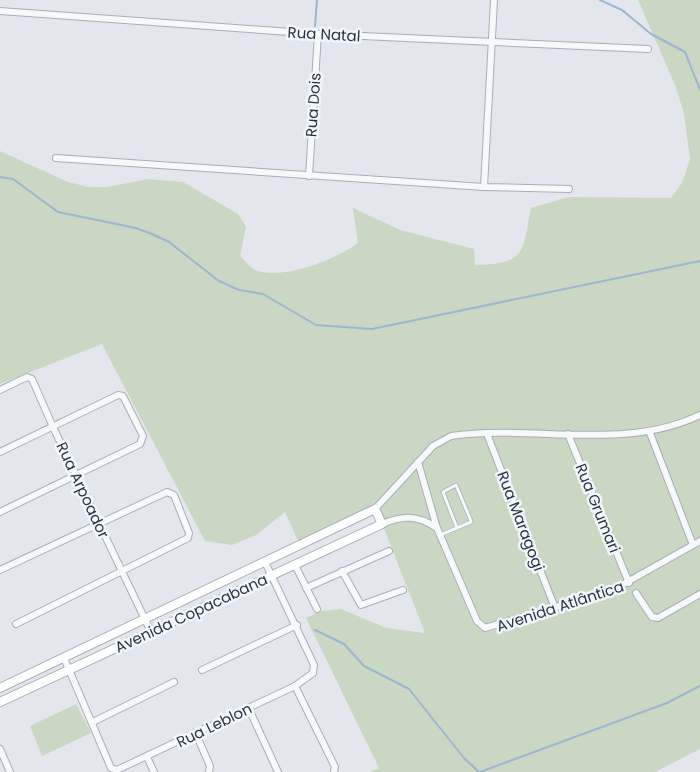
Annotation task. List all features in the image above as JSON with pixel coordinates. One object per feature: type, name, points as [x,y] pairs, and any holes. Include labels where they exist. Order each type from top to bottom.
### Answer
[{"type":"street","points":[[484,187],[494,0]]},
{"type":"street","name":"Rua Natal","points":[[0,10],[318,34],[648,49]]},
{"type":"street","name":"Rua Dois","points":[[309,176],[318,34]]},
{"type":"street","points":[[56,158],[484,187],[569,189]]},
{"type":"street","name":"Rua Arpoador","points":[[0,390],[27,377],[32,379],[151,633]]},
{"type":"street","points":[[0,452],[121,395],[143,436],[140,444],[0,512]]},
{"type":"street","points":[[437,528],[417,518],[405,517],[382,524],[375,509],[418,462],[442,440],[462,434],[650,432],[700,415]]},
{"type":"street","points":[[650,432],[693,545]]},
{"type":"street","name":"Rua Maragogi","points":[[487,434],[555,608]]},
{"type":"street","name":"Rua Grumari","points":[[568,434],[629,583]]},
{"type":"street","name":"Avenida Atlântica","points":[[418,462],[437,528],[477,621],[482,627],[493,628],[629,583],[700,541]]},
{"type":"street","points":[[0,570],[167,492],[174,495],[189,536],[16,624]]},
{"type":"street","name":"Avenida Copacabana","points":[[0,688],[266,564],[375,509]]},
{"type":"street","name":"Avenida Copacabana","points":[[0,702],[382,524]]},
{"type":"street","points":[[306,588],[389,551]]},
{"type":"street","name":"Rua Leblon","points":[[64,658],[114,770],[147,757],[295,686],[314,670],[297,625],[266,564]]},
{"type":"street","points":[[295,565],[317,609]]},
{"type":"street","points":[[342,571],[361,605],[403,590]]},
{"type":"street","points":[[636,593],[652,617],[658,618],[700,594]]},
{"type":"street","points":[[202,670],[297,625]]},
{"type":"street","points":[[93,722],[174,682]]},
{"type":"street","points":[[295,686],[335,767],[334,772]]},
{"type":"street","points":[[249,709],[278,772]]},
{"type":"street","points":[[196,734],[210,766],[209,772]]},
{"type":"street","points":[[0,749],[3,764],[10,772]]},
{"type":"street","points":[[147,757],[154,772]]},
{"type":"lane","points":[[440,535],[457,528],[471,521],[456,485],[443,492],[457,528]]},
{"type":"green space","points":[[638,0],[700,0],[700,749],[655,772],[370,772],[379,768],[306,618],[321,611],[341,609],[386,628],[425,633],[376,508],[299,543],[285,512],[256,535],[232,545],[205,541],[102,344],[0,384],[0,151],[68,182],[89,187],[108,187],[148,179],[183,182],[238,214],[246,227],[240,256],[258,271],[269,273],[296,270],[337,256],[358,243],[353,208],[400,230],[474,249],[475,265],[504,262],[519,253],[523,246],[531,208],[569,197],[671,198],[682,183],[690,159],[684,113],[675,85]]},
{"type":"green space","points":[[76,704],[91,733],[42,756],[30,726]]},
{"type":"waterway","points":[[315,26],[317,0]]},
{"type":"waterway","points":[[600,0],[622,10],[651,34],[685,52],[700,90]]},
{"type":"waterway","points":[[0,177],[13,179],[58,212],[136,228],[152,234],[169,242],[219,281],[239,290],[263,294],[316,325],[372,329],[700,261]]},
{"type":"waterway","points":[[315,630],[344,644],[364,666],[409,689],[464,758],[479,772]]},
{"type":"waterway","points":[[480,772],[667,703],[700,686]]}]
